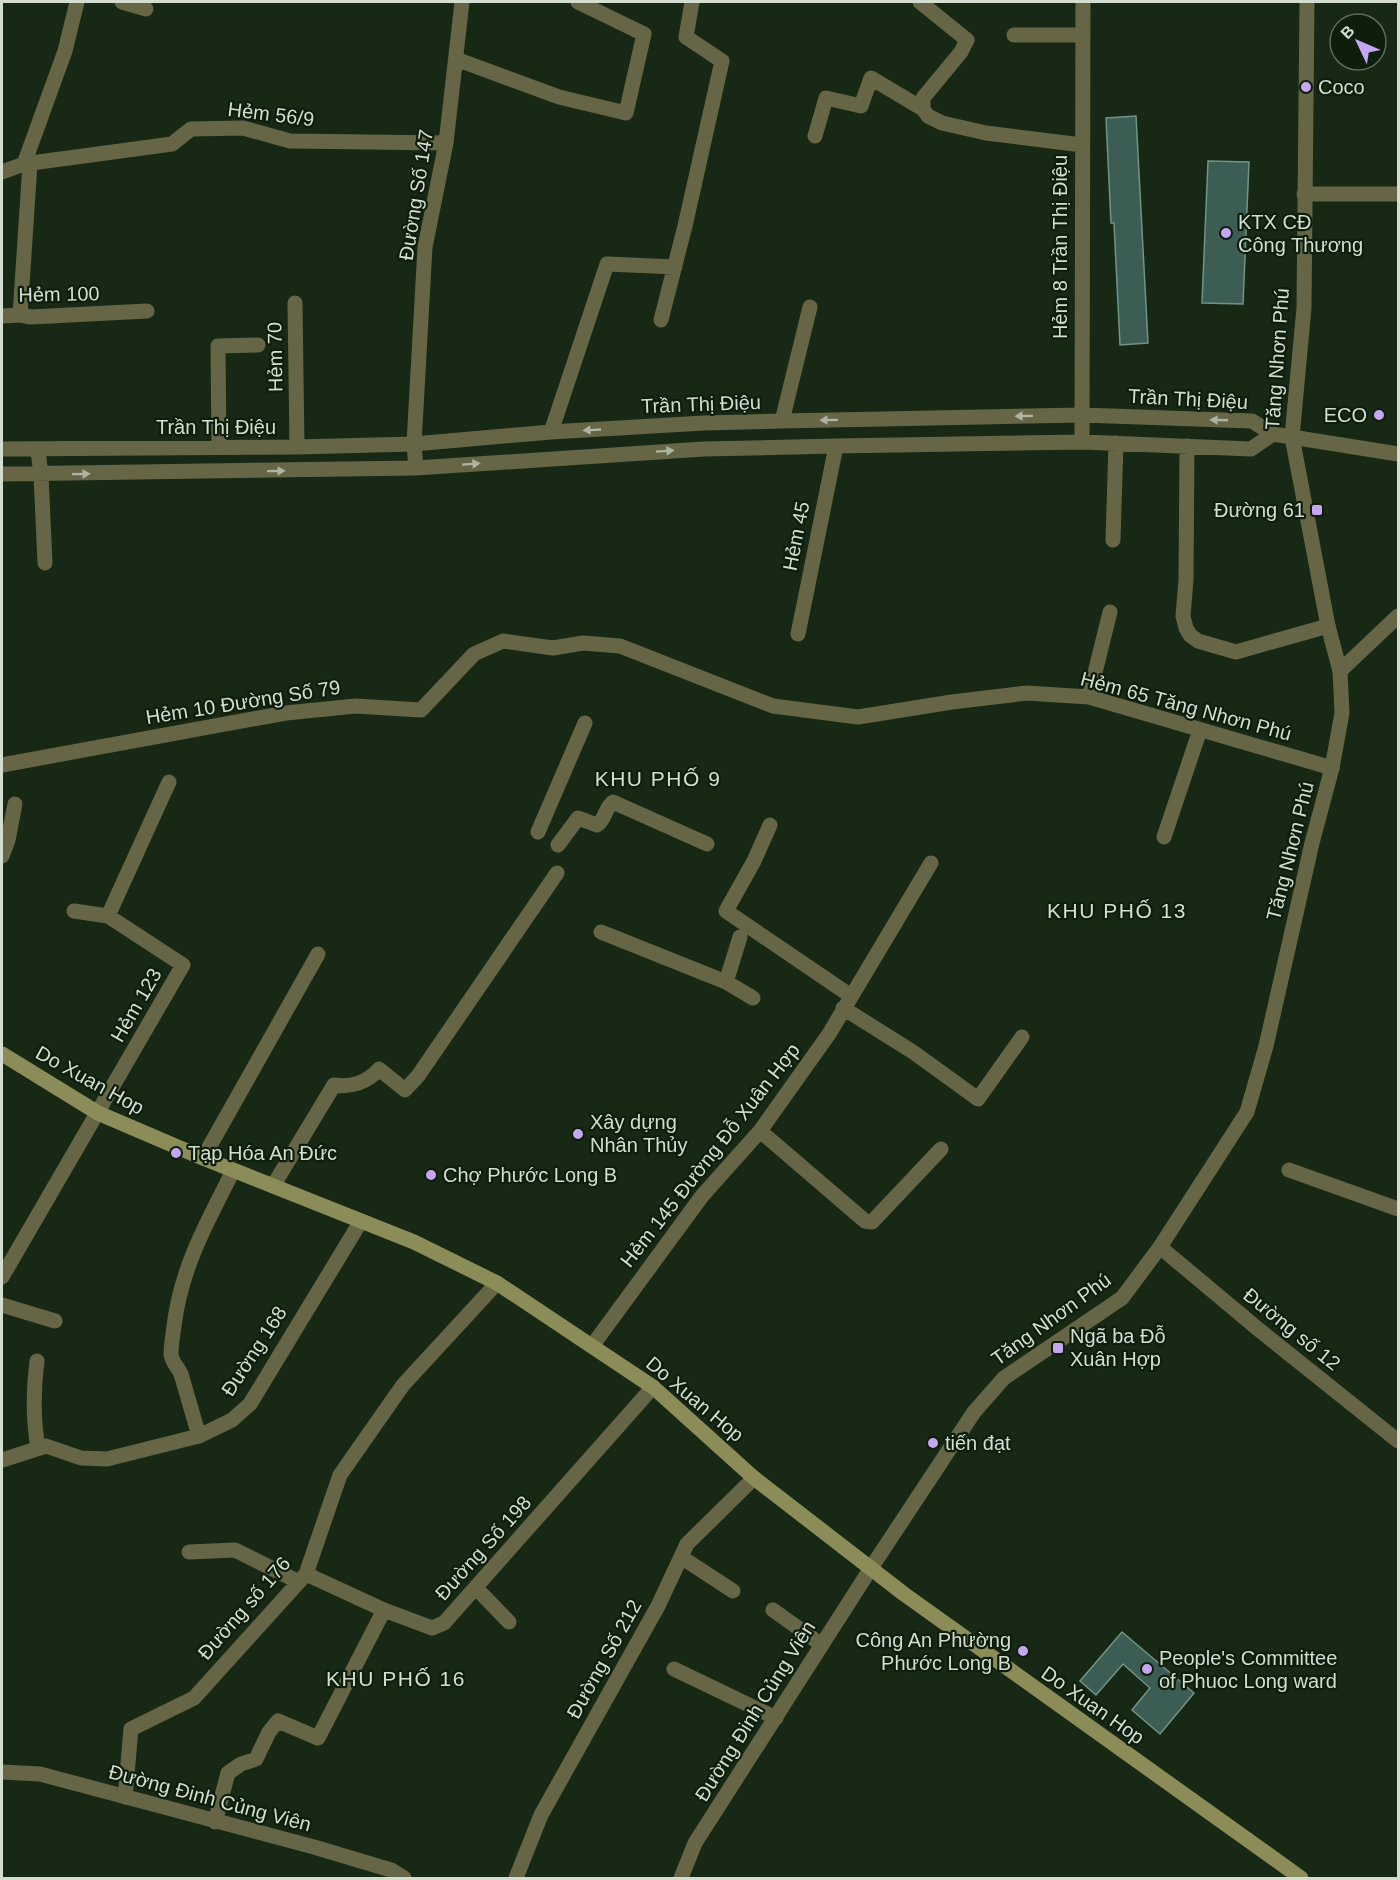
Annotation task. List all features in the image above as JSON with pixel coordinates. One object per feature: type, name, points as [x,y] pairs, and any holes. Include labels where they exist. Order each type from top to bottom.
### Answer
[{"type":"main road","name":"Do Xuan Hop","points":[[2,1054],[98,1113],[203,1158],[414,1242],[496,1283],[653,1387],[754,1478],[871,1568],[998,1663],[1301,1878]]},
{"type":"street","points":[[20,315],[27,164],[65,51],[77,2]]},
{"type":"street","points":[[122,2],[146,9]]},
{"type":"street","name":"Đường Số 147","points":[[416,468],[414,444],[425,247],[446,143],[462,2]]},
{"type":"street","points":[[456,59],[559,97],[626,113],[644,34],[578,2]]},
{"type":"street","points":[[661,320],[722,61],[686,37],[692,2]]},
{"type":"street","points":[[920,2],[966,40],[961,52],[923,98],[923,109]]},
{"type":"street","points":[[1082,145],[1083,2]]},
{"type":"street","name":"Tăng Nhơn Phú","points":[[871,1568],[974,1412],[1004,1378],[1122,1298],[1160,1247],[1247,1112],[1266,1046],[1312,843],[1332,768],[1342,713],[1340,670],[1328,626],[1292,437],[1304,308],[1307,2]]},
{"type":"street","points":[[1014,35],[1083,35]]},
{"type":"street","name":"Hẻm 8 Trần Thị Điệu","points":[[815,136],[826,98],[861,106],[871,78],[942,123],[986,133],[1082,145],[1082,442]]},
{"type":"street","name":"Hẻm 56/9","points":[[2,172],[27,164],[172,144],[191,129],[243,128],[290,141],[446,143]]},
{"type":"street","points":[[1304,194],[1398,194]]},
{"type":"street","points":[[551,432],[607,264],[675,267]]},
{"type":"street","name":"Hẻm 70","points":[[295,303],[297,447]]},
{"type":"street","points":[[782,421],[810,307]]},
{"type":"street","name":"Hẻm 100","points":[[2,316],[32,317],[147,311]]},
{"type":"street","points":[[219,447],[218,346],[258,345]]},
{"type":"street","name":"Trần Thị Điệu","points":[[2,449],[414,444],[551,432],[704,423],[1082,415],[1252,421],[1274,434],[1398,454]]},
{"type":"street","points":[[704,423],[704,449]]},
{"type":"street","points":[[2,474],[416,468],[704,449],[836,446],[1082,442],[1251,449],[1274,434]]},
{"type":"street","points":[[1113,540],[1116,443]]},
{"type":"street","name":"Hẻm 45","points":[[798,634],[836,446]]},
{"type":"street","points":[[1187,446],[1186,580],[1183,616],[1188,631],[1198,640],[1236,652],[1328,626]]},
{"type":"street","points":[[38,450],[45,563]]},
{"type":"street","points":[[1089,697],[1110,612]]},
{"type":"street","points":[[1340,670],[1398,616]]},
{"type":"street","name":"Hẻm 65 Tăng Nhơn Phú","points":[[503,641],[553,648],[583,643],[620,646],[773,706],[858,717],[1027,693],[1089,697],[1332,768]]},
{"type":"street","name":"Hẻm 10 Đường Số 79","points":[[2,765],[286,713],[356,706],[421,710],[474,654],[503,641]]},
{"type":"street","points":[[538,832],[585,723]]},
{"type":"street","points":[[1164,837],[1200,730]]},
{"type":"street","points":[[108,916],[169,782]]},
{"type":"street","points":[[558,845],[578,818],[597,825],[601,823],[613,802],[707,844]]},
{"type":"street","points":[[2,856],[8,840],[15,804]]},
{"type":"street","points":[[770,825],[754,861],[726,911],[978,1099],[1022,1037]]},
{"type":"street","name":"Hẻm 145 Đường Đỗ Xuân Hợp","points":[[592,1346],[702,1196],[760,1131],[829,1034],[931,863]]},
{"type":"street","points":[[273,1186],[334,1085],[343,1086],[367,1080],[379,1069],[405,1090],[418,1076],[557,873]]},
{"type":"street","name":"Hẻm 123","points":[[74,911],[108,916],[183,965],[98,1113]]},
{"type":"street","points":[[601,932],[726,982],[753,998]]},
{"type":"street","points":[[726,982],[740,937]]},
{"type":"street","points":[[203,1158],[318,954]]},
{"type":"street","points":[[2,1277],[98,1113]]},
{"type":"street","points":[[760,1131],[866,1221],[872,1222],[941,1149]]},
{"type":"street","points":[[199,1436],[181,1374],[175,1366],[171,1353],[182,1284],[195,1246],[233,1170]]},
{"type":"street","points":[[1289,1170],[1398,1209]]},
{"type":"street","name":"Đường 168","points":[[2,1460],[46,1446],[81,1458],[107,1459],[199,1436],[232,1420],[250,1404],[362,1221]]},
{"type":"street","name":"Đường số 12","points":[[1160,1247],[1398,1441]]},
{"type":"street","name":"Đường số 176","points":[[125,1797],[131,1729],[194,1698],[302,1578],[340,1474],[403,1385],[496,1283]]},
{"type":"street","points":[[2,1305],[55,1321]]},
{"type":"street","points":[[37,1361],[34,1383],[34,1425],[39,1448]]},
{"type":"street","name":"Đường Số 198","points":[[189,1552],[236,1550],[432,1628],[444,1623],[653,1387]]},
{"type":"street","name":"Đường Số 212","points":[[516,1878],[541,1815],[658,1606],[687,1544],[754,1478]]},
{"type":"street","points":[[681,1557],[733,1591]]},
{"type":"street","name":"Đường Đinh Củng Viên","points":[[681,1878],[695,1843],[871,1568]]},
{"type":"street","points":[[476,1588],[509,1622]]},
{"type":"street","points":[[215,1822],[228,1773],[241,1764],[256,1759],[269,1732],[278,1721],[318,1738],[384,1610]]},
{"type":"street","points":[[773,1610],[822,1645]]},
{"type":"street","points":[[674,1669],[776,1718]]},
{"type":"street","name":"Đường Đinh Củng Viên","points":[[2,1772],[40,1774],[314,1847],[391,1870],[404,1878]]},
{"type":"building","points":[[1136,116],[1148,343],[1120,345],[1106,118]]},
{"type":"building","name":"KTX CĐ Công Thương","points":[[1208,161],[1249,162],[1243,304],[1202,303]]},
{"type":"building","name":"People's Committee of Phuoc Long ward","points":[[1122,1632],[1194,1693],[1160,1734],[1132,1710],[1150,1688],[1123,1664],[1096,1695],[1080,1681]]},
{"type":"place","name":"Coco","points":[[1306,87]]},
{"type":"place","name":"KTX CĐ Công Thương","points":[[1226,233]]},
{"type":"place","name":"ECO","points":[[1379,415]]},
{"type":"place","name":"Đường 61","points":[[1317,510]]},
{"type":"place","name":"Xây dựng Nhân Thủy","points":[[578,1134]]},
{"type":"place","name":"Tạp Hóa An Đức","points":[[176,1153]]},
{"type":"place","name":"Chợ Phước Long B","points":[[431,1175]]},
{"type":"place","name":"Ngã ba Đỗ Xuân Hợp","points":[[1058,1348]]},
{"type":"place","name":"tiến đạt","points":[[933,1443]]},
{"type":"place","name":"Công An Phường Phước Long B","points":[[1023,1651]]},
{"type":"place","name":"People's Committee of Phuoc Long ward","points":[[1147,1669]]},
{"type":"district","name":"KHU PHỐ 9","points":[[658,778]]},
{"type":"district","name":"KHU PHỐ 13","points":[[1117,910]]},
{"type":"district","name":"KHU PHỐ 16","points":[[396,1678]]}]
